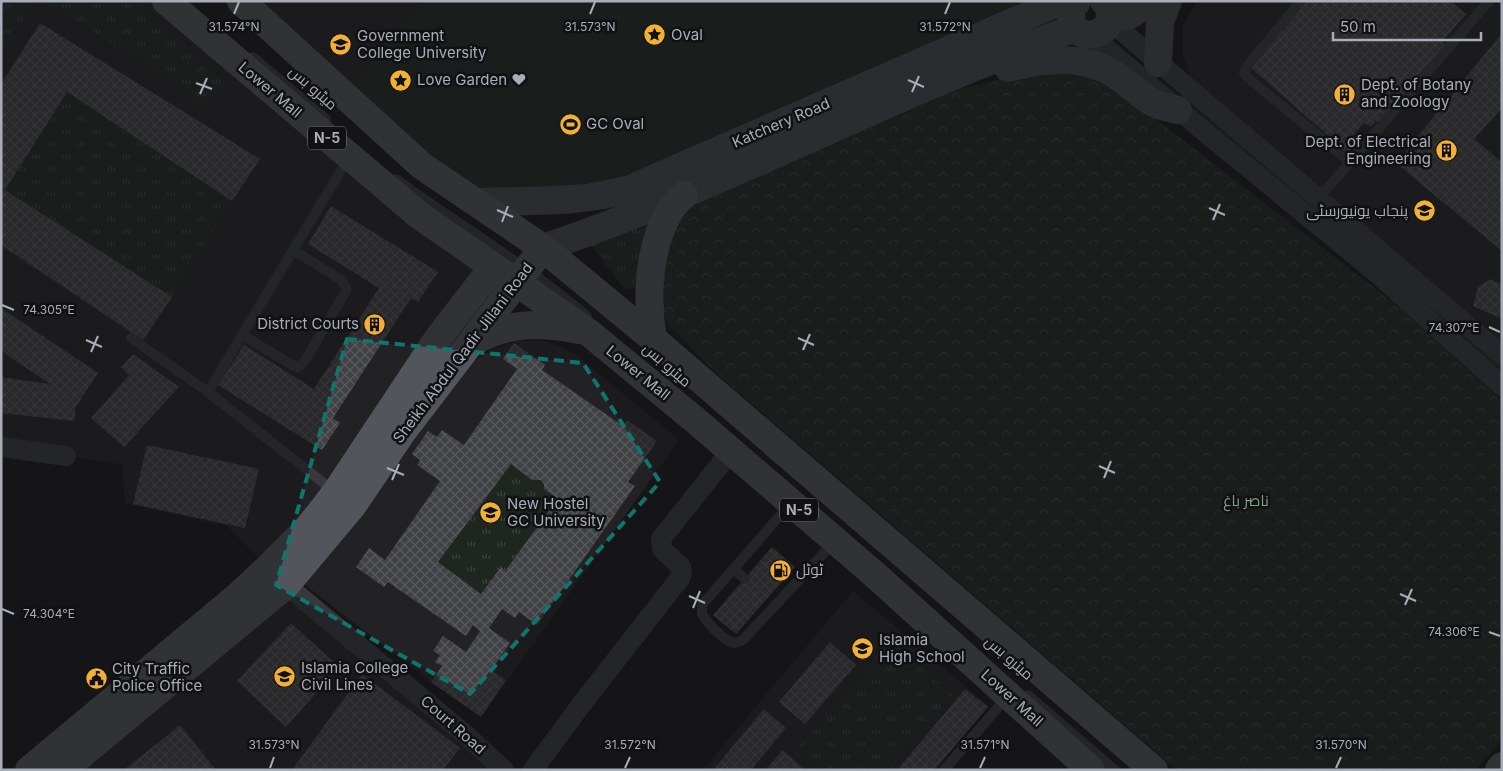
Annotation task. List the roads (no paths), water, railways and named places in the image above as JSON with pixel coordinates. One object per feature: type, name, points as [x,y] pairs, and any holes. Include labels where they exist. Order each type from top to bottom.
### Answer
[{"type":"main road","name":"Lower Mall","points":[[166,1],[420,216],[517,284],[590,327],[791,503],[1016,694],[1091,770]]},
{"type":"main road","name":"N-5","points":[[241,1],[422,166],[543,248],[646,350],[1154,770]]},
{"type":"main road","name":"Katchery Road","points":[[543,248],[594,231],[684,195],[1092,16],[1132,14],[1149,1]]},
{"type":"main road","points":[[1158,62],[1160,22],[1168,1]]},
{"type":"main road","name":"Katchery Road","points":[[476,202],[586,199],[632,188],[1052,5],[1066,2],[1092,16]]},
{"type":"main road","points":[[953,77],[992,72],[1036,61],[1074,61],[1093,65],[1113,73],[1153,103],[1178,110]]},
{"type":"main road","points":[[646,350],[650,324],[650,287],[653,258],[662,228],[672,208],[684,195]]},
{"type":"main road","points":[[493,267],[543,248]]},
{"type":"main road","name":"Sheikh Abdul Qadir Jillani Road","points":[[63,770],[286,585],[353,504],[403,431],[543,248]]},
{"type":"main road","name":"Sheikh Abdul Qadir Jillani Road","points":[[29,770],[194,633],[269,567],[307,529],[336,492],[439,337],[493,267]]},
{"type":"main road","points":[[469,345],[482,336],[499,330],[538,324],[590,327]]},
{"type":"main road","points":[[1499,770],[1502,766]]},
{"type":"street","points":[[1092,16],[1158,62],[1502,355]]},
{"type":"street","points":[[1092,16],[1178,110],[1379,275],[1502,386]]},
{"type":"street","points":[[2,449],[66,456]]},
{"type":"street","points":[[533,770],[680,578],[682,572],[680,566],[662,549],[662,536],[731,451]]},
{"type":"street","name":"Court Road","points":[[286,585],[466,735],[504,770]]},
{"type":"lane","points":[[1301,1],[1248,65],[1244,73],[1247,78],[1350,162]]},
{"type":"lane","points":[[1318,199],[1490,1]]},
{"type":"lane","name":"میٹرو بس","points":[[248,53],[335,127]]},
{"type":"lane","points":[[208,392],[349,157]]},
{"type":"lane","points":[[386,172],[440,211],[556,289],[590,327]]},
{"type":"lane","points":[[242,335],[294,366],[299,367],[306,360],[346,291],[346,287],[341,280],[293,250]]},
{"type":"lane","points":[[131,338],[208,392],[336,492]]},
{"type":"lane","name":"میٹرو بس","points":[[646,350],[925,606]]},
{"type":"lane","points":[[791,503],[702,605],[701,611],[707,622],[734,643],[743,640],[772,601],[835,540]]},
{"type":"lane","points":[[734,569],[745,578]]},
{"type":"lane","points":[[944,770],[1016,694]]},
{"type":"lane","name":"میٹرو بس","points":[[1016,694],[1115,770]]},
{"type":"place","name":"Oval","points":[[655,35]]},
{"type":"place","name":"Government College University","points":[[341,45]]},
{"type":"place","name":"Love Garden ❤","points":[[401,80]]},
{"type":"place","name":"Dept. of Botany and Zoology","points":[[1345,94]]},
{"type":"place","name":"GC Oval","points":[[570,124]]},
{"type":"place","name":"Dept. of Electrical Engineering","points":[[1447,151]]},
{"type":"place","name":"پنجاب یونیورسٹی","points":[[1424,211]]},
{"type":"place","name":"District Courts","points":[[375,324]]},
{"type":"place","name":"New Hostel GC University","points":[[491,513]]},
{"type":"place","name":"ٹوٹل","points":[[780,570]]},
{"type":"place","name":"Islamia High School","points":[[863,649]]},
{"type":"place","name":"Islamia College Civil Lines","points":[[285,677]]},
{"type":"place","name":"City Traffic Police Office","points":[[96,678]]},
{"type":"park label","name":"ناصر باغ","points":[[1246,501]]}]
